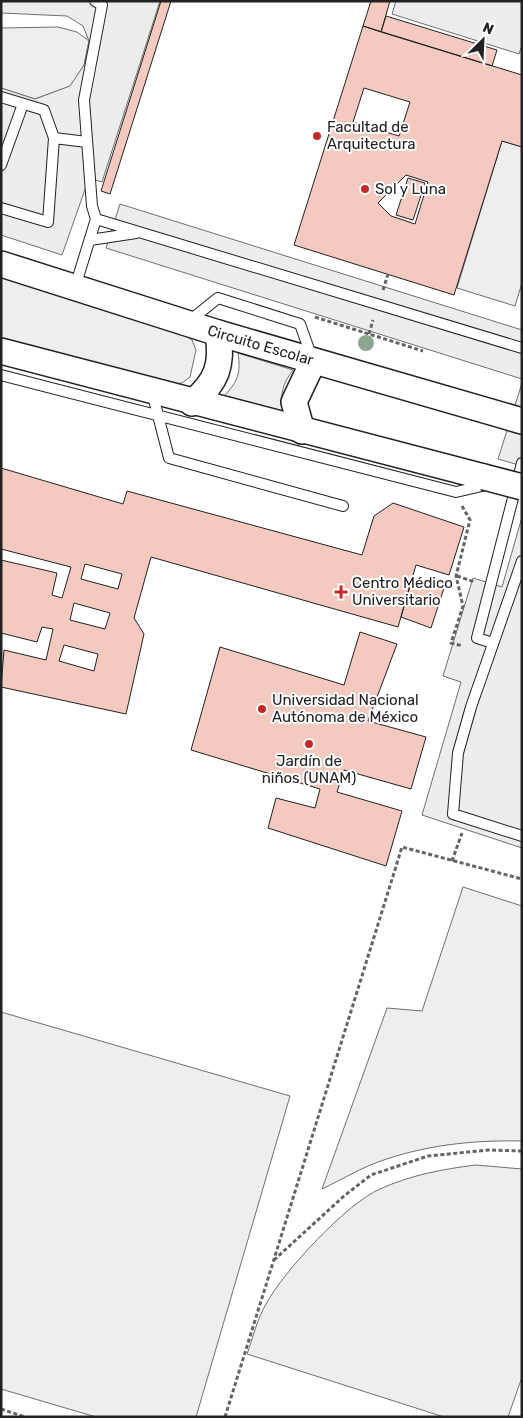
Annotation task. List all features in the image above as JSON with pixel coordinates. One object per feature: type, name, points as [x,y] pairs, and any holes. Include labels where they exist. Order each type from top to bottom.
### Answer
[{"type":"street","name":"Circuito Escolar","points":[[1,264],[218,334],[512,418]]},
{"type":"street","points":[[192,403],[205,392],[213,381],[222,353],[218,334]]},
{"type":"street","points":[[1,351],[155,404],[192,403],[302,431],[483,482],[522,487]]},
{"type":"street","points":[[302,431],[294,402],[313,362]]},
{"type":"lane","points":[[75,287],[96,219],[92,206],[84,100],[102,6],[95,1]]},
{"type":"lane","points":[[1,97],[44,110],[54,138],[48,222],[1,208]]},
{"type":"lane","points":[[1,165],[22,104]]},
{"type":"lane","points":[[54,138],[87,142]]},
{"type":"lane","points":[[96,219],[522,348]]},
{"type":"lane","points":[[90,240],[140,232]]},
{"type":"lane","points":[[186,323],[218,298],[300,324],[313,362]]},
{"type":"lane","points":[[1,375],[155,404],[456,492],[483,482]]},
{"type":"lane","points":[[155,404],[169,458],[343,506]]},
{"type":"lane","points":[[493,643],[477,638],[522,463]]},
{"type":"lane","points":[[522,561],[470,707],[458,753],[453,814],[522,836]]},
{"type":"path","points":[[315,317],[423,351]]},
{"type":"path","points":[[456,492],[470,520],[456,576],[464,606],[451,643],[489,654]]},
{"type":"path","points":[[452,861],[466,819]]},
{"type":"path","points":[[224,1417],[402,847],[522,879]]},
{"type":"path","points":[[273,1261],[344,1196],[371,1175],[428,1156],[489,1150],[522,1151]]},
{"type":"path","points":[[1,1409],[25,1417]]},
{"type":"shaded area","points":[[1,1],[160,1],[102,182],[89,178],[62,255],[1,235],[1,88],[35,99],[70,86],[84,65],[89,41],[83,26],[67,16],[1,13]]},
{"type":"shaded area","points":[[396,1],[522,1],[522,45],[519,54],[392,14]]},
{"type":"shaded area","points":[[58,27],[77,32],[89,41],[84,65],[71,86],[35,99],[1,88],[1,28]]},
{"type":"shaded area","points":[[502,141],[522,147],[522,283],[515,306],[457,288]]},
{"type":"shaded area","points":[[120,204],[522,330],[522,379],[106,248]]},
{"type":"shaded area","points":[[1,276],[183,334],[192,340],[196,350],[190,377],[182,383],[172,384],[1,342]]},
{"type":"shaded area","points":[[238,353],[293,370],[283,389],[284,412],[224,396],[233,386],[239,371]]},
{"type":"shaded area","points":[[522,383],[522,466],[498,459]]},
{"type":"shaded area","points":[[522,517],[522,848],[422,815],[461,682],[443,676],[473,578],[502,587]]},
{"type":"shaded area","points":[[463,887],[522,906],[522,1141],[485,1141],[413,1151],[371,1165],[322,1189],[387,1008],[422,1011]]},
{"type":"shaded area","points":[[1,1012],[290,1096],[196,1417],[96,1417],[1,1389]]},
{"type":"shaded area","points":[[476,1165],[522,1169],[522,1377],[508,1417],[444,1417],[247,1354],[260,1316],[274,1290],[301,1257],[351,1208],[380,1189],[403,1180],[439,1171]]},
{"type":"building","points":[[161,1],[171,1],[110,194],[101,191]]},
{"type":"building","points":[[371,1],[390,1],[381,32],[363,26]]},
{"type":"building","points":[[386,16],[497,50],[492,66],[381,32]]},
{"type":"building","name":"Facultad de Arquitectura","points":[[363,26],[522,75],[522,147],[502,141],[454,295],[294,245]],"holes":[[[406,175],[428,182],[415,224],[391,216],[378,203]]]},
{"type":"building","points":[[364,88],[410,102],[399,136],[353,122]]},
{"type":"building","points":[[408,178],[425,183],[413,220],[396,215]]},
{"type":"building","name":"Centro Médico Universitario","points":[[1,468],[123,504],[127,491],[362,555],[374,516],[393,503],[464,527],[449,575],[416,565],[398,627],[151,557],[134,618],[144,634],[126,714],[1,687],[4,650],[46,660],[53,629],[42,627],[37,642],[1,633],[1,560],[57,573],[52,595],[62,598],[71,567],[1,549]],"holes":[[[85,564],[122,574],[118,589],[81,579]],[[74,603],[110,613],[105,629],[70,620]],[[64,645],[98,654],[94,671],[59,661]]]},
{"type":"building","points":[[412,578],[444,588],[431,628],[401,617]]},
{"type":"building","name":"Jardín de niños (UNAM)","points":[[360,632],[397,644],[368,721],[426,737],[411,789],[344,770],[337,792],[402,811],[386,866],[268,828],[276,798],[315,808],[320,789],[191,750],[220,647],[344,685]]},
{"type":"place","name":"Facultad de Arquitectura","points":[[317,136]]},
{"type":"place","name":"Sol y Luna","points":[[365,189]]},
{"type":"place","name":"Centro Médico Universitario","points":[[341,592]]},
{"type":"place","name":"Universidad Nacional Autónoma de México","points":[[262,709]]},
{"type":"place","name":"Jardín de niños (UNAM)","points":[[309,744]]}]
